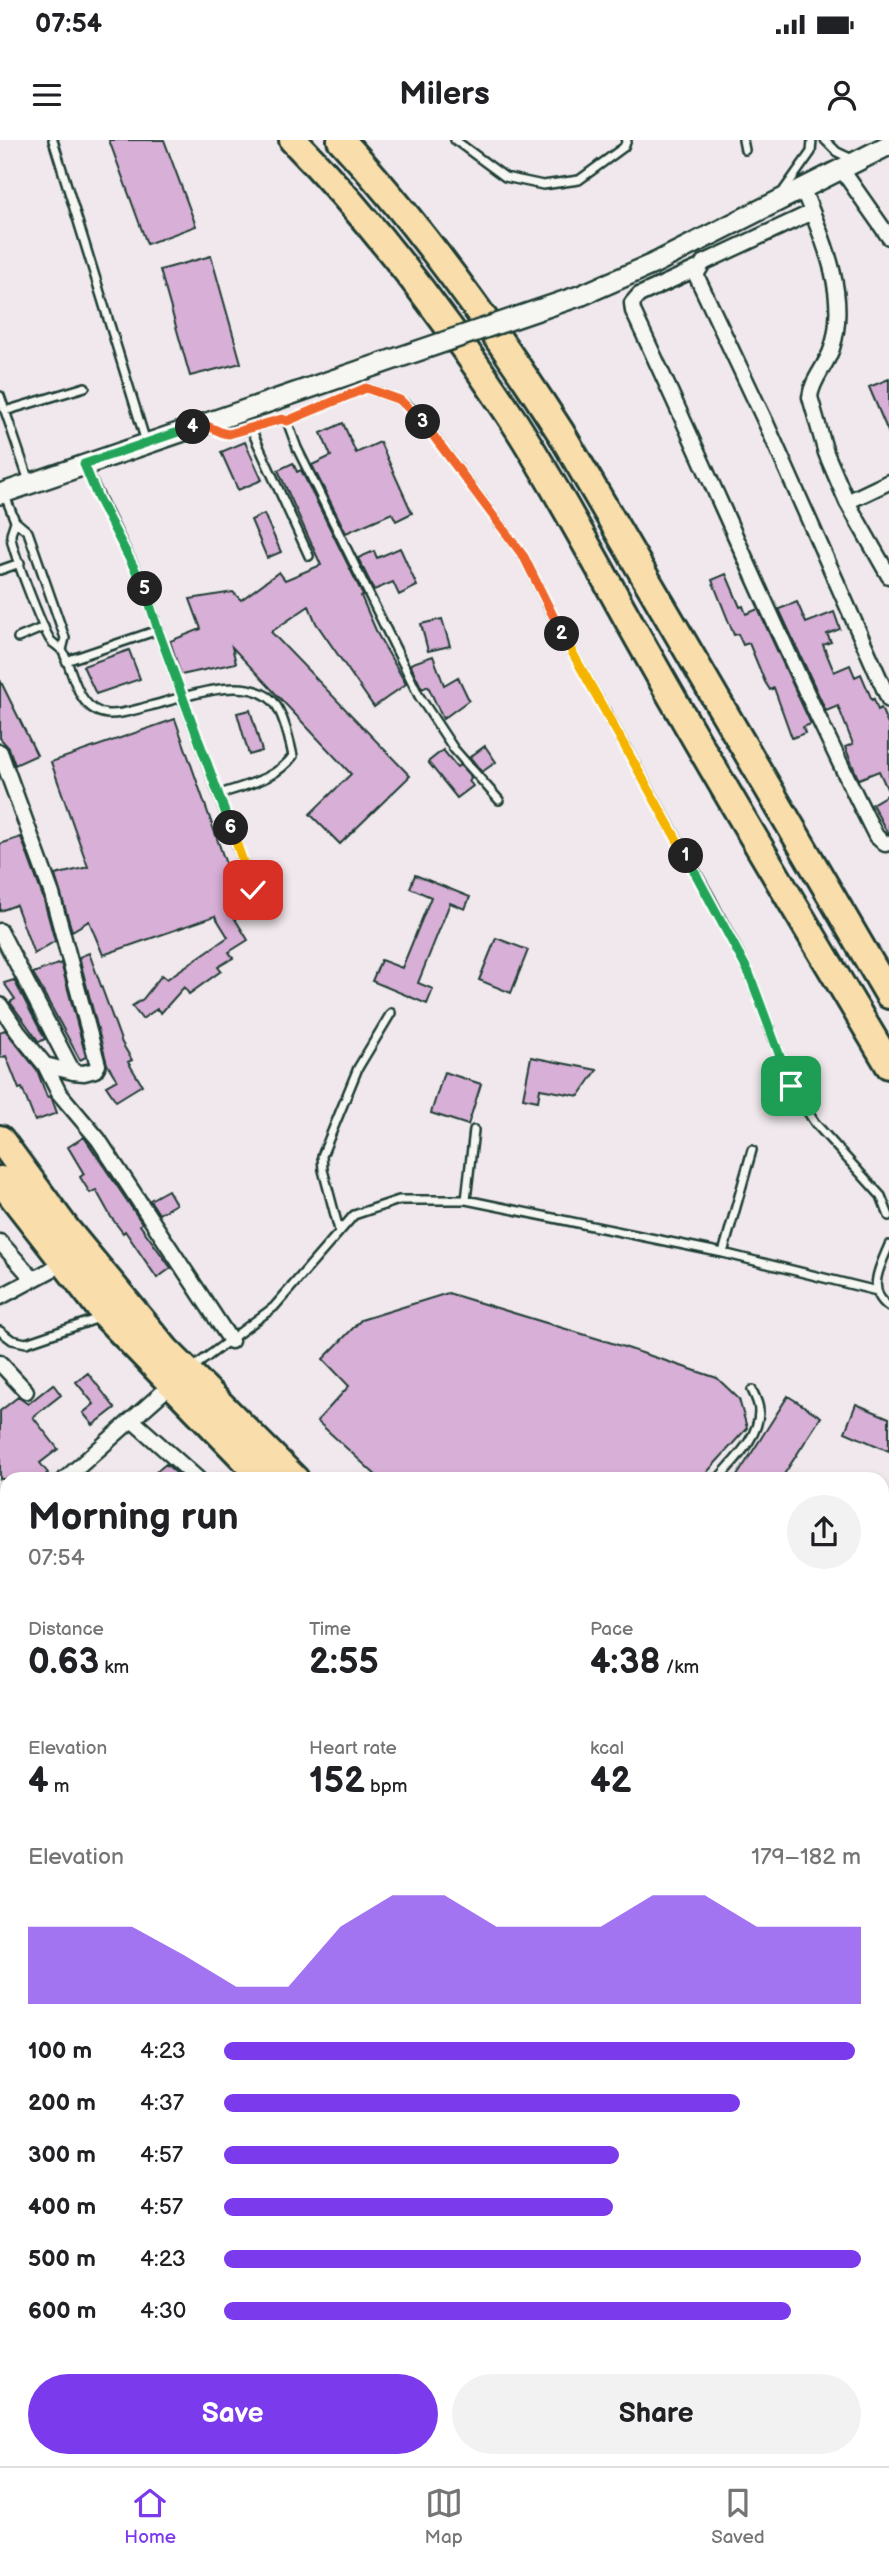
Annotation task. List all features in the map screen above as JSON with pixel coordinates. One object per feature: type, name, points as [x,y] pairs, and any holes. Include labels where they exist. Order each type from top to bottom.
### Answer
[{"type":"highway","points":[[293,140],[329,178],[423,294],[515,424],[653,665],[889,1065]]},
{"type":"highway","points":[[341,140],[434,250],[503,342],[554,421],[889,995]]},
{"type":"highway","points":[[0,1139],[66,1229],[166,1350],[180,1378],[258,1472]]},
{"type":"highway","points":[[0,1180],[106,1316],[287,1472]]},
{"type":"street","points":[[2,494],[582,295],[653,264],[803,190],[867,154],[889,237]]},
{"type":"street","points":[[803,190],[825,242],[838,309],[832,348],[811,388],[810,397],[826,453],[847,502],[889,576]]},
{"type":"street","points":[[812,212],[639,295],[632,303],[633,311],[704,462],[821,728],[876,836],[889,844]]},
{"type":"street","points":[[698,268],[698,281],[766,423],[889,700]]},
{"type":"street","points":[[847,502],[889,482]]},
{"type":"street","points":[[0,752],[51,894],[98,1065],[95,1070],[84,1073],[45,1065]]},
{"type":"street","points":[[0,932],[73,1072]]},
{"type":"street","points":[[0,1005],[45,1065],[59,1093],[98,1139],[231,1341]]},
{"type":"street","points":[[0,1242],[33,1279]]},
{"type":"street","points":[[0,1297],[64,1263]]},
{"type":"street","points":[[0,1363],[26,1391]]},
{"type":"street","points":[[73,1472],[180,1378]]},
{"type":"street","points":[[132,1420],[190,1472]]},
{"type":"lane","points":[[53,140],[146,443]]},
{"type":"lane","points":[[455,140],[505,177],[542,185],[579,180],[624,147],[627,140]]},
{"type":"lane","points":[[743,140],[745,150]]},
{"type":"lane","points":[[775,202],[811,152],[812,140]]},
{"type":"lane","points":[[825,140],[837,152],[867,154]]},
{"type":"lane","points":[[5,411],[85,387]]},
{"type":"lane","points":[[203,424],[223,433],[251,429],[282,419],[287,421],[366,388],[400,400],[417,413],[524,557],[556,623],[711,899],[749,973],[791,1086],[815,1123],[881,1196],[889,1216]]},
{"type":"lane","points":[[0,397],[30,484]]},
{"type":"lane","points":[[287,421],[297,448],[419,696],[454,749],[499,800]]},
{"type":"lane","points":[[251,429],[309,556]]},
{"type":"lane","points":[[84,464],[98,498],[146,591],[253,890]]},
{"type":"lane","points":[[2,494],[15,521],[28,532],[65,638],[62,650],[66,662],[76,688],[92,707],[107,714],[211,691],[242,687],[256,691],[274,702],[289,737],[293,756],[284,767],[265,778],[220,794]]},
{"type":"lane","points":[[15,521],[11,538],[20,563],[44,627],[52,642],[62,650]]},
{"type":"lane","points":[[0,570],[20,563]]},
{"type":"lane","points":[[18,638],[44,627]]},
{"type":"lane","points":[[66,662],[158,630]]},
{"type":"lane","points":[[339,1230],[323,1171],[322,1156],[358,1068],[391,1013]]},
{"type":"lane","points":[[466,1200],[474,1130]]},
{"type":"lane","points":[[723,1253],[752,1150]]},
{"type":"lane","points":[[180,1378],[274,1307],[354,1215],[399,1200],[466,1200],[723,1253],[877,1291]]},
{"type":"lane","points":[[889,1245],[878,1269],[877,1291],[883,1303],[889,1307]]},
{"type":"lane","points":[[0,1331],[12,1340],[26,1343],[106,1316]]},
{"type":"lane","points":[[724,1472],[757,1427],[760,1409],[752,1390]]},
{"type":"building","points":[[109,140],[164,140],[196,226],[147,244]]},
{"type":"building","points":[[211,256],[241,363],[190,376],[160,270]]},
{"type":"building","points":[[889,379],[889,434],[869,387]]},
{"type":"building","points":[[343,423],[356,453],[380,442],[412,513],[396,521],[392,513],[346,533],[312,465],[331,456],[321,433]]},
{"type":"building","points":[[245,442],[262,480],[238,490],[221,452]]},
{"type":"building","points":[[293,463],[297,472],[301,470],[363,595],[361,596],[378,635],[406,684],[374,707],[316,623],[309,606],[271,632],[410,776],[340,844],[310,814],[351,774],[232,647],[236,663],[181,675],[170,641],[201,629],[190,599],[233,592],[241,600],[279,572],[285,580],[321,565],[278,470]]},
{"type":"building","points":[[264,514],[281,552],[267,558],[251,520]]},
{"type":"building","points":[[400,548],[417,586],[399,595],[393,582],[374,590],[358,558],[374,551],[377,558]]},
{"type":"building","points":[[726,574],[740,607],[743,606],[746,614],[758,609],[811,724],[803,727],[805,733],[792,738],[774,688],[770,690],[765,682],[749,643],[743,645],[738,634],[734,635],[712,580]]},
{"type":"building","points":[[797,602],[806,623],[834,612],[840,629],[827,634],[831,642],[823,645],[834,672],[850,665],[855,677],[861,674],[872,700],[874,699],[878,710],[881,708],[889,727],[889,793],[879,771],[859,779],[857,776],[845,747],[853,744],[838,706],[826,711],[779,609]]},
{"type":"building","points":[[442,619],[450,646],[428,651],[421,624]]},
{"type":"building","points":[[129,650],[140,679],[96,694],[83,666]]},
{"type":"building","points":[[433,656],[444,685],[458,677],[469,700],[443,719],[428,686],[422,689],[410,664]]},
{"type":"building","points":[[0,680],[37,755],[15,765],[9,748],[0,738]]},
{"type":"building","points":[[250,710],[262,751],[249,755],[237,713]]},
{"type":"building","points":[[175,719],[241,907],[230,911],[248,940],[229,952],[233,958],[218,967],[221,971],[189,994],[184,987],[161,1013],[157,1009],[142,1019],[132,1006],[143,999],[162,975],[167,979],[228,937],[215,916],[103,955],[89,921],[72,931],[55,875],[88,867],[51,762]]},
{"type":"building","points":[[485,746],[496,762],[482,772],[470,757]]},
{"type":"building","points":[[443,750],[457,767],[460,765],[472,778],[469,781],[473,786],[457,798],[428,762]]},
{"type":"building","points":[[889,794],[889,834],[888,834],[872,804]]},
{"type":"building","points":[[21,837],[43,897],[55,941],[34,954],[16,905],[0,911],[0,844]]},
{"type":"building","points":[[415,875],[470,897],[465,909],[450,903],[418,983],[433,989],[427,1004],[372,981],[381,960],[402,968],[431,897],[410,888]]},
{"type":"building","points":[[496,938],[528,950],[511,993],[479,980]]},
{"type":"building","points":[[89,953],[122,1043],[132,1060],[128,1062],[142,1085],[116,1101],[106,1086],[117,1080],[107,1064],[79,957]]},
{"type":"building","points":[[61,963],[86,1057],[80,1060],[33,973]]},
{"type":"building","points":[[14,980],[45,1039],[39,1042],[10,1002],[15,999],[4,983]]},
{"type":"building","points":[[5,1030],[37,1070],[47,1097],[52,1099],[57,1113],[35,1121],[6,1056],[0,1058],[0,1032]]},
{"type":"building","points":[[531,1057],[597,1070],[579,1096],[540,1089],[538,1101],[523,1098]]},
{"type":"building","points":[[444,1072],[481,1084],[468,1125],[431,1113]]},
{"type":"building","points":[[84,1137],[171,1268],[157,1278],[125,1231],[123,1233],[111,1217],[96,1190],[90,1193],[80,1177],[84,1174],[68,1147]]},
{"type":"building","points":[[168,1190],[176,1204],[159,1214],[150,1200]]},
{"type":"building","points":[[448,1293],[717,1378],[739,1399],[747,1428],[707,1472],[372,1472],[317,1421],[349,1386],[323,1359],[361,1320]]},
{"type":"building","points":[[88,1373],[115,1408],[93,1425],[83,1413],[94,1404],[76,1382]]},
{"type":"building","points":[[53,1384],[61,1395],[33,1417],[58,1449],[40,1463],[47,1472],[0,1472],[0,1411],[18,1397],[28,1404]]},
{"type":"building","points":[[788,1396],[821,1417],[786,1472],[739,1472]]},
{"type":"building","points":[[856,1404],[889,1418],[889,1451],[845,1432]]},
{"type":"building","points":[[166,1464],[175,1472],[156,1472]]},
{"type":"route","points":[[253,890],[146,591],[98,498],[84,464],[203,424],[229,434],[282,419],[287,421],[366,388],[400,400],[417,413],[524,557],[556,623],[711,899],[749,973],[791,1086]]}]
